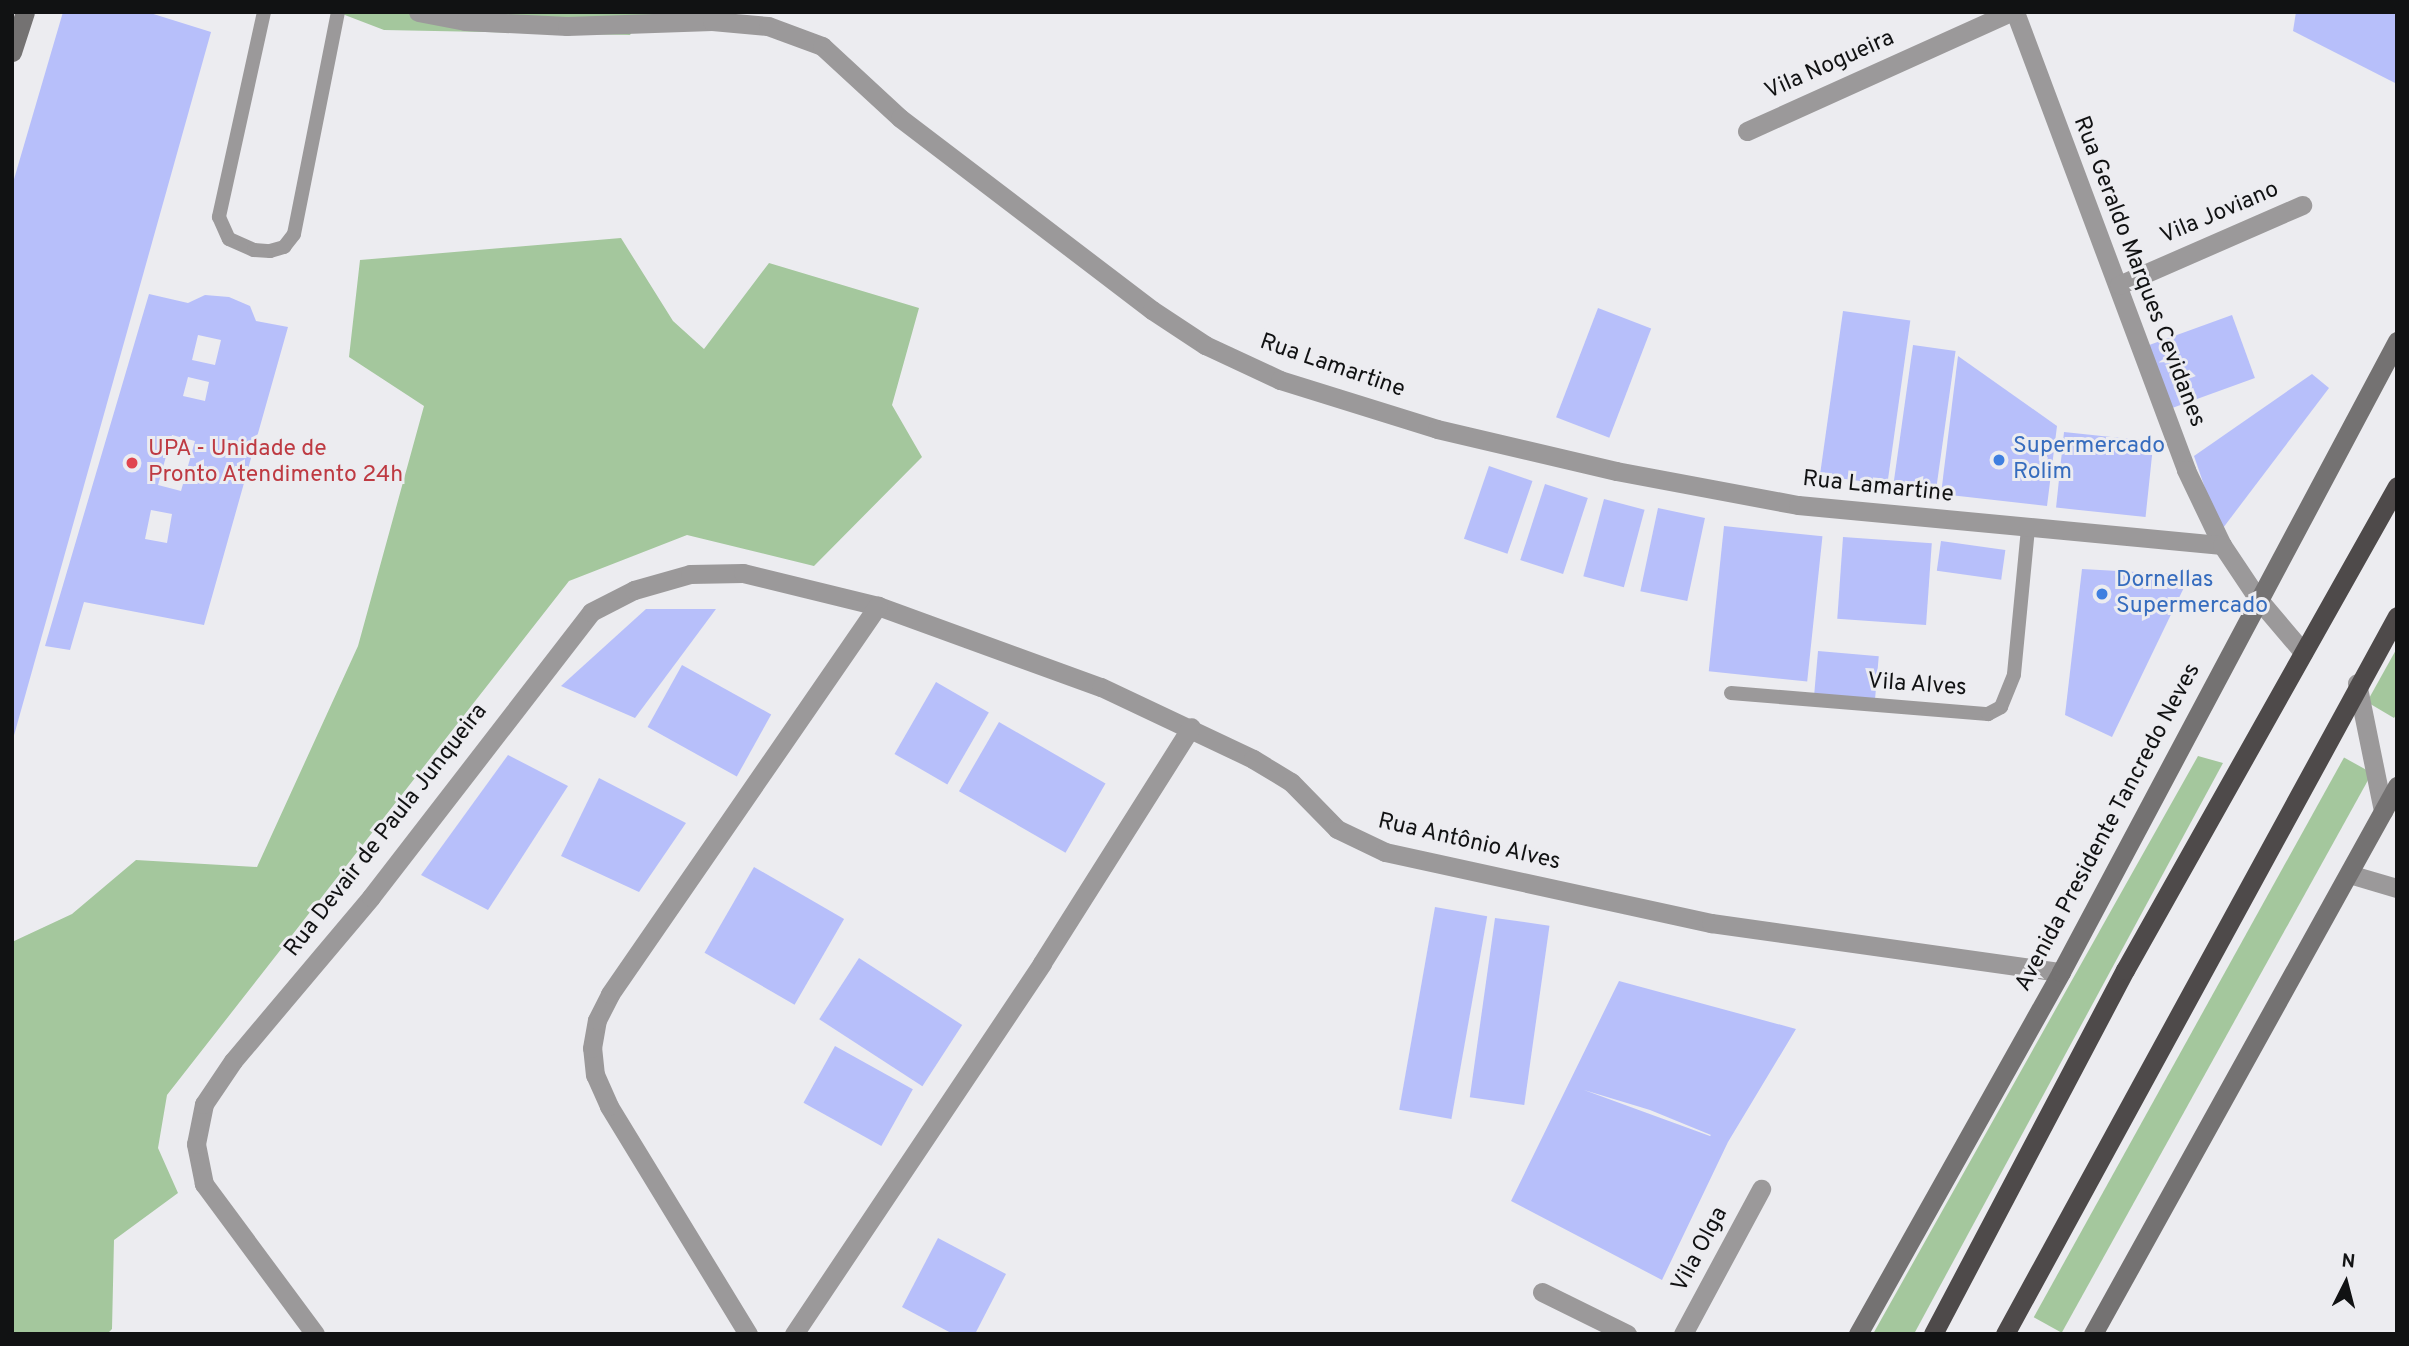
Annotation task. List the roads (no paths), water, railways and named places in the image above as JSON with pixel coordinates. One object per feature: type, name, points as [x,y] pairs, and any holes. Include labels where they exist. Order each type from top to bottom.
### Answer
[{"type":"highway","points":[[1933,1334],[2125,970],[2397,486]]},
{"type":"highway","points":[[2005,1334],[2122,1126],[2357,683],[2397,616]]},
{"type":"main road","points":[[12,52],[25,12]]},
{"type":"main road","name":"Avenida Presidente Tancredo Neves","points":[[1858,1334],[2061,972],[2397,341]]},
{"type":"main road","points":[[2093,1334],[2284,985],[2397,786]]},
{"type":"street","name":"Rua Lamartine","points":[[418,12],[465,20],[567,26],[712,21],[768,26],[822,46],[900,118],[1152,310],[1205,345],[1280,380],[1437,429],[1616,471],[1798,505],[2028,529],[2222,545]]},
{"type":"street","name":"Vila Nogueira","points":[[1747,131],[2013,12]]},
{"type":"street","name":"Rua Geraldo Marques Cevidanes","points":[[2013,12],[2119,285],[2186,470],[2222,545]]},
{"type":"street","name":"Vila Joviano","points":[[2119,285],[2302,205]]},
{"type":"street","points":[[2222,545],[2258,599],[2303,652]]},
{"type":"street","name":"Rua Devair de Paula Junqueira","points":[[315,1334],[204,1184],[196,1144],[204,1104],[233,1060],[371,897],[591,612],[634,590],[690,574],[743,572],[878,606]]},
{"type":"street","points":[[748,1334],[609,1106],[595,1075],[592,1048],[597,1020],[610,994],[878,606]]},
{"type":"street","name":"Rua Antônio Alves","points":[[878,606],[1101,687],[1191,727],[1291,782],[1337,829],[1385,852],[1711,923],[2061,972]]},
{"type":"street","points":[[2357,683],[2383,811]]},
{"type":"street","points":[[794,1334],[1042,962],[1191,727]]},
{"type":"street","points":[[2349,874],[2397,888]]},
{"type":"street","name":"Vila Olga","points":[[1683,1334],[1761,1189]]},
{"type":"street","points":[[1542,1292],[1627,1334]]},
{"type":"lane","points":[[264,12],[219,216],[229,239],[254,250],[270,251],[284,247],[294,234],[338,12]]},
{"type":"lane","name":"Vila Alves","points":[[1731,693],[1988,714],[2008,695],[2014,674],[2028,529]]},
{"type":"place","name":"Supermercado Rolim","points":[[1999,460]]},
{"type":"place","name":"UPA - Unidade de Pronto Atendimento 24h","points":[[132,463]]},
{"type":"place","name":"Dornellas Supermercado","points":[[2102,594]]}]
